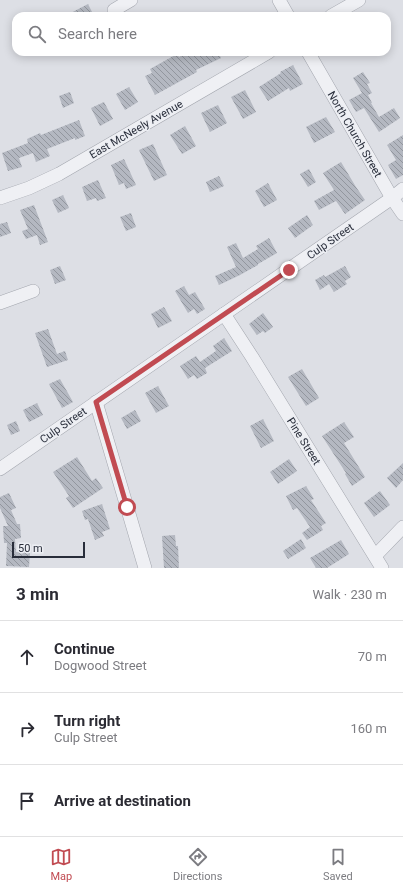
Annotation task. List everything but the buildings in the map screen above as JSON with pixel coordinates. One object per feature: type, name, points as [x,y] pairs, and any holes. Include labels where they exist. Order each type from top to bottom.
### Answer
[{"type":"street","points":[[114,10],[132,0]]},
{"type":"street","points":[[279,0],[286,12]]},
{"type":"street","points":[[338,12],[359,0]]},
{"type":"street","name":"East McNeely Avenue","points":[[0,198],[29,188],[59,174],[262,56]]},
{"type":"street","name":"North Church Street","points":[[310,56],[392,198],[403,214]]},
{"type":"street","name":"Culp Street","points":[[0,469],[403,189]]},
{"type":"street","points":[[0,303],[33,291]]},
{"type":"street","name":"Pine Street","points":[[224,314],[382,568]]},
{"type":"street","points":[[96,402],[145,568]]},
{"type":"street","points":[[375,556],[403,527]]},
{"type":"route","points":[[127,507],[96,402],[289,270]]}]
